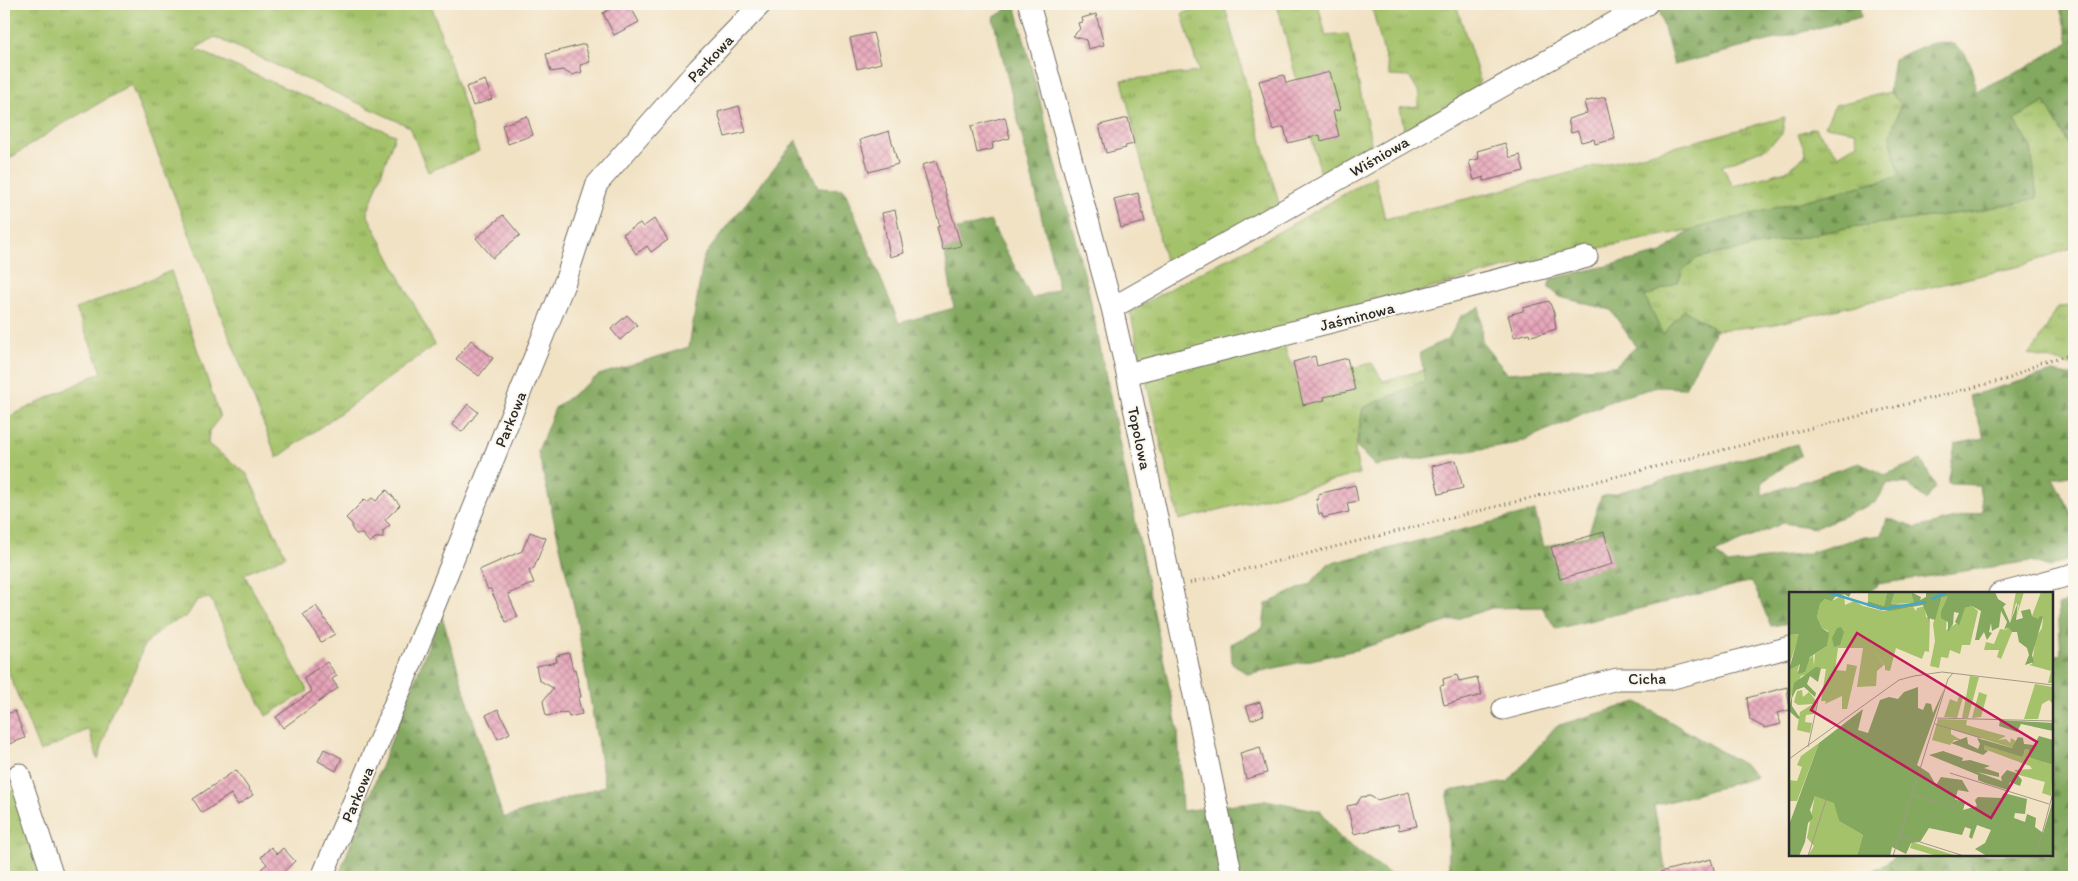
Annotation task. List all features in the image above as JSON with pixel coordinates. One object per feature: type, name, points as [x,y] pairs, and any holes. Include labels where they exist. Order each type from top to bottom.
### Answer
[{"type":"street","name":"Parkowa","points":[[322,877],[400,691],[566,279],[597,184],[700,68],[762,4]]},
{"type":"street","name":"Topolowa","points":[[1029,4],[1112,308],[1232,877]]},
{"type":"street","name":"Wiśniowa","points":[[1112,308],[1647,4]]},
{"type":"street","name":"Jaśminowa","points":[[1127,374],[1587,257]]},
{"type":"street","points":[[2006,592],[2074,574]]},
{"type":"street","name":"Cicha","points":[[1502,708],[1617,679],[1669,679],[1789,647]]},
{"type":"street","points":[[19,774],[53,877]]},
{"type":"path","points":[[1171,588],[2011,378],[2041,362],[2074,354]]},
{"type":"green space","points":[[4,4],[431,4],[479,151],[428,172],[410,127],[215,37],[195,49],[395,135],[367,214],[435,345],[277,458],[131,85],[59,126],[4,162]]},
{"type":"green space","points":[[1015,4],[1089,293],[1178,731],[1182,811],[1266,800],[1321,811],[1340,838],[1394,877],[338,877],[441,613],[503,818],[605,786],[575,611],[538,451],[555,408],[599,375],[689,347],[704,256],[796,140],[818,188],[844,189],[899,323],[954,308],[942,233],[990,221],[1032,299],[1059,288],[993,18]]},
{"type":"green space","points":[[1208,4],[1224,4],[1280,207],[1167,269],[1122,80],[1199,72],[1182,14]]},
{"type":"green space","points":[[1277,4],[1318,4],[1326,36],[1348,34],[1373,151],[1323,182]]},
{"type":"green space","points":[[1371,4],[1456,4],[1480,80],[1474,95],[1405,134],[1400,108],[1418,106],[1419,93],[1409,77],[1390,76]]},
{"type":"green space","points":[[1668,4],[1859,4],[1861,17],[1674,65],[1659,9]]},
{"type":"green space","points":[[2059,4],[2074,4],[2074,153],[2045,102],[2014,119],[2031,147],[2037,198],[1977,211],[1851,227],[1697,258],[1683,270],[1678,282],[1645,297],[1663,335],[1684,310],[1716,330],[1685,388],[1657,387],[1618,398],[1518,443],[1375,466],[1357,447],[1363,408],[1425,381],[1420,353],[1449,338],[1461,316],[1480,307],[1482,343],[1507,373],[1615,366],[1636,347],[1611,310],[1560,297],[1548,287],[1551,279],[1662,253],[1690,230],[1900,176],[1890,137],[1901,104],[1889,92],[1894,59],[1938,42],[1948,43],[1957,47],[1965,55],[1973,71],[1976,91],[2022,70],[2069,42]]},
{"type":"green space","points":[[1889,92],[1901,104],[1890,137],[1900,176],[1690,230],[1520,264],[1284,329],[1286,353],[1291,364],[1309,379],[1372,363],[1383,381],[1423,370],[1425,381],[1363,408],[1355,450],[1359,474],[1179,520],[1130,312],[1171,288],[1284,229],[1375,176],[1385,219],[1694,142],[1785,117],[1782,134],[1766,148],[1722,166],[1733,186],[1786,171],[1806,155],[1798,133],[1815,128],[1838,155],[1858,143],[1855,131],[1825,126],[1835,105]]},
{"type":"green space","points":[[2045,102],[2074,153],[2074,247],[2020,266],[1771,325],[1716,330],[1684,310],[1663,335],[1645,297],[1678,282],[1683,270],[1697,258],[1851,227],[1977,211],[2031,147],[2014,119]]},
{"type":"green space","points":[[171,271],[220,417],[209,431],[208,444],[247,474],[286,556],[244,574],[308,691],[266,716],[210,598],[197,600],[187,616],[168,624],[144,645],[133,676],[112,712],[98,760],[89,729],[40,752],[4,661],[4,419],[102,372],[76,309]]},
{"type":"green space","points":[[2074,306],[2074,366],[2028,354],[2036,346],[2058,307]]},
{"type":"green space","points":[[2053,372],[2074,376],[2074,474],[2053,478],[2074,519],[2074,556],[2050,567],[2031,561],[1878,584],[1870,592],[1789,592],[1789,623],[1771,626],[1752,581],[1556,629],[1542,607],[1492,608],[1356,650],[1248,674],[1232,664],[1231,644],[1263,628],[1266,604],[1311,583],[1328,564],[1535,511],[1544,547],[1588,535],[1601,497],[1797,444],[1801,455],[1762,482],[1762,495],[1859,463],[1885,475],[1921,460],[1936,487],[1926,500],[1908,484],[1888,483],[1876,502],[1816,528],[1783,523],[1715,553],[1728,564],[1809,553],[1858,538],[1882,535],[1887,518],[1916,528],[1983,511],[1979,485],[1948,484],[1955,444],[1985,438],[1969,396]]},
{"type":"green space","points":[[2074,600],[2074,877],[1863,877],[1896,856],[2053,856],[2053,658],[2061,654],[2058,605]]},
{"type":"green space","points":[[1637,702],[1746,766],[1757,777],[1654,806],[1667,877],[1449,877],[1448,791],[1508,782],[1556,726]]},
{"type":"green space","points":[[16,788],[45,877],[4,877],[4,854],[7,847],[4,839],[4,797]]},
{"type":"building","points":[[619,4],[629,4],[639,22],[614,35],[603,13]]},
{"type":"building","points":[[1096,14],[1104,45],[1088,49],[1086,40],[1073,36],[1080,29],[1078,23],[1083,22],[1082,18]]},
{"type":"building","points":[[873,33],[881,63],[857,69],[850,38]]},
{"type":"building","points":[[585,44],[590,62],[580,65],[582,72],[572,75],[562,70],[551,72],[546,54]]},
{"type":"building","points":[[1330,72],[1340,110],[1333,111],[1339,136],[1321,141],[1320,135],[1288,143],[1284,127],[1273,130],[1259,81],[1284,75],[1286,83]]},
{"type":"building","points":[[485,80],[492,99],[473,106],[466,87]]},
{"type":"building","points":[[1605,97],[1615,139],[1595,144],[1594,139],[1581,142],[1578,131],[1571,133],[1568,119],[1587,113],[1584,102]]},
{"type":"building","points":[[739,106],[746,132],[725,137],[718,112]]},
{"type":"building","points":[[527,116],[533,135],[508,144],[502,125]]},
{"type":"building","points":[[1005,117],[1010,138],[992,143],[993,149],[977,153],[971,126]]},
{"type":"building","points":[[1128,118],[1134,144],[1106,153],[1099,125]]},
{"type":"building","points":[[889,131],[898,164],[869,172],[860,140]]},
{"type":"building","points":[[1505,143],[1510,158],[1520,155],[1524,171],[1484,181],[1484,177],[1474,180],[1469,161],[1479,159],[1477,151]]},
{"type":"building","points":[[936,161],[961,246],[943,250],[937,227],[940,226],[922,165]]},
{"type":"building","points":[[1138,193],[1145,222],[1121,228],[1114,199]]},
{"type":"building","points":[[895,210],[904,253],[890,257],[882,213]]},
{"type":"building","points":[[503,215],[520,235],[493,258],[476,238]]},
{"type":"building","points":[[654,219],[668,240],[651,252],[647,246],[636,254],[623,234],[640,223],[643,227]]},
{"type":"building","points":[[1549,301],[1554,313],[1556,329],[1530,336],[1529,333],[1514,337],[1508,315],[1523,311],[1523,308]]},
{"type":"building","points":[[627,315],[637,325],[620,340],[611,329]]},
{"type":"building","points":[[471,340],[493,358],[479,376],[456,359]]},
{"type":"building","points":[[1315,356],[1317,366],[1347,358],[1355,390],[1324,397],[1325,400],[1303,405],[1293,362]]},
{"type":"building","points":[[468,404],[478,412],[462,432],[452,424]]},
{"type":"building","points":[[1456,460],[1463,488],[1439,494],[1432,466]]},
{"type":"building","points":[[1355,485],[1358,501],[1347,503],[1349,512],[1323,518],[1322,514],[1319,514],[1316,499],[1319,499],[1318,494]]},
{"type":"building","points":[[387,490],[400,505],[385,520],[390,525],[383,531],[383,538],[375,538],[370,543],[362,534],[356,534],[352,529],[352,524],[346,518],[365,499],[367,502],[372,498],[376,501]]},
{"type":"building","points":[[530,532],[546,538],[534,568],[529,571],[534,583],[508,594],[518,617],[506,622],[479,570],[522,551]]},
{"type":"building","points":[[1604,532],[1613,564],[1560,579],[1551,547]]},
{"type":"building","points":[[316,606],[335,634],[321,642],[303,614]]},
{"type":"building","points":[[569,653],[573,670],[575,669],[581,697],[578,698],[582,714],[569,717],[567,712],[546,716],[543,701],[553,688],[539,680],[536,666],[557,662],[556,656]]},
{"type":"building","points":[[327,662],[337,676],[332,679],[338,688],[283,728],[276,717],[312,691],[303,678]]},
{"type":"building","points":[[1457,675],[1459,681],[1477,677],[1482,695],[1444,705],[1440,686],[1444,685],[1443,679]]},
{"type":"building","points":[[1787,687],[1789,710],[1777,713],[1781,724],[1765,728],[1750,720],[1747,698]]},
{"type":"building","points":[[1260,702],[1264,715],[1251,720],[1246,706]]},
{"type":"building","points":[[498,709],[510,733],[498,739],[486,715]]},
{"type":"building","points":[[15,711],[25,738],[4,746],[4,715]]},
{"type":"building","points":[[1260,747],[1267,773],[1246,779],[1240,753]]},
{"type":"building","points":[[324,749],[342,758],[336,771],[318,761]]},
{"type":"building","points":[[236,770],[253,795],[238,805],[231,794],[202,813],[193,799]]},
{"type":"building","points":[[1409,792],[1417,826],[1399,830],[1398,824],[1354,834],[1347,806],[1357,804],[1361,797],[1370,796],[1377,800]]},
{"type":"building","points":[[271,847],[277,854],[283,848],[295,861],[278,877],[269,877],[261,869],[267,864],[261,857]]},
{"type":"building","points":[[1711,859],[1716,877],[1661,877],[1660,872]]}]
